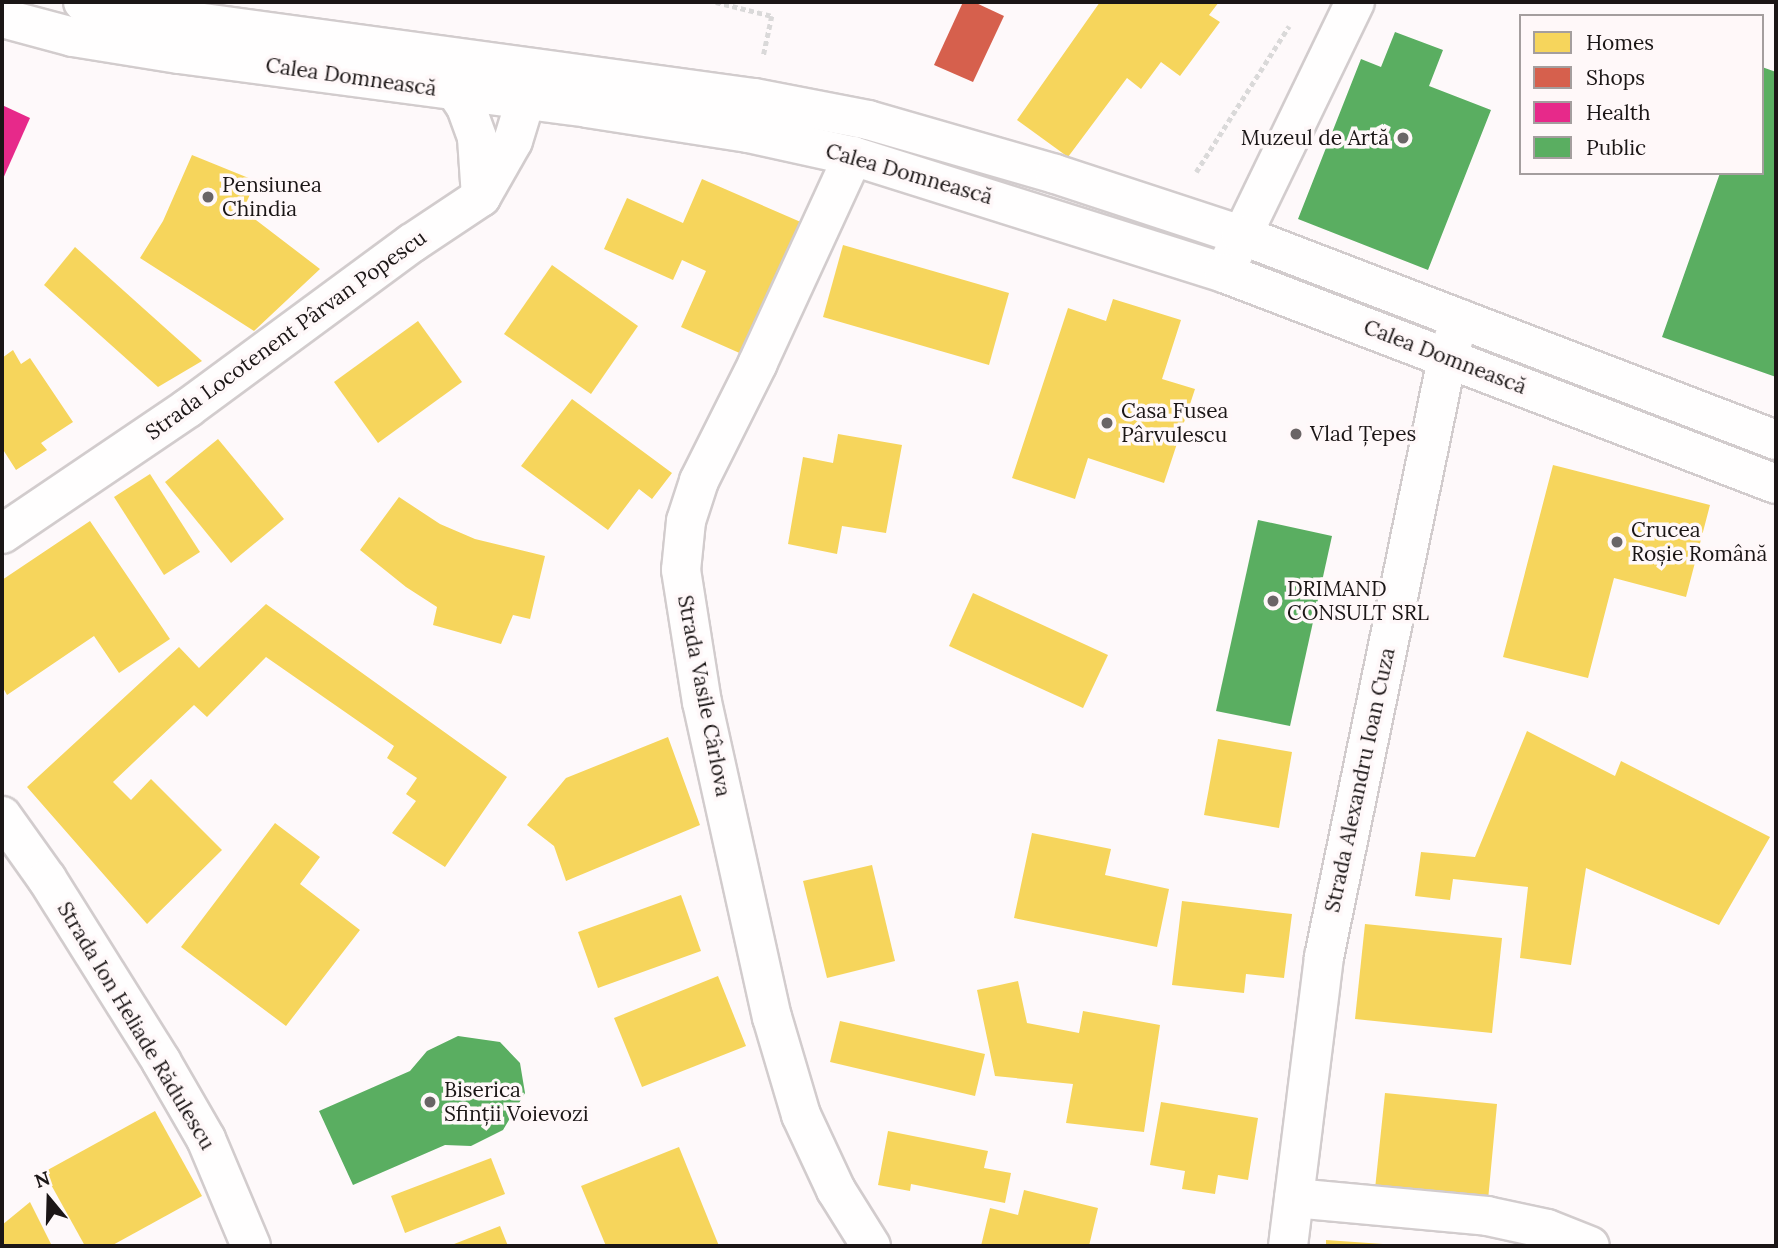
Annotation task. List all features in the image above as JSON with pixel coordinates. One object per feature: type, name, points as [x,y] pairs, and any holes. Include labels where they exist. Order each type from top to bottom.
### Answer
[{"type":"street","name":"Calea Domnească","points":[[83,2],[531,83],[853,156],[1224,273],[1776,484]]},
{"type":"street","points":[[1224,273],[1355,2]]},
{"type":"street","name":"Calea Domnească","points":[[2,18],[73,37],[456,92],[531,83],[754,98],[868,120],[1055,174],[1241,235],[1776,440]]},
{"type":"street","name":"Strada Locotenent Pârvan Popescu","points":[[2,534],[188,408],[412,243],[481,197],[513,141],[531,83]]},
{"type":"street","points":[[456,92],[466,107],[477,138],[481,197]]},
{"type":"street","name":"Strada Vasile Cârlova","points":[[853,156],[758,363],[699,481],[686,521],[681,570],[702,702],[772,1017],[801,1115],[836,1190],[871,1246]]},
{"type":"street","name":"Strada Alexandru Ioan Cuza","points":[[1288,1246],[1324,957],[1447,359],[1461,319]]},
{"type":"street","name":"Strada Ion Heliade Rădulescu","points":[[2,816],[47,879],[161,1061],[206,1139],[250,1246]]},
{"type":"street","points":[[1294,1198],[1487,1216],[1547,1229],[1590,1246]]},
{"type":"path","points":[[1193,177],[1289,25]]},
{"type":"path","points":[[765,54],[778,58]]},
{"type":"building: Homes","points":[[1100,2],[1219,2],[1209,15],[1220,22],[1180,76],[1161,62],[1141,89],[1127,78],[1068,157],[1017,120]]},
{"type":"building: Homes","points":[[192,155],[256,181],[243,210],[320,269],[254,331],[140,258],[163,221]]},
{"type":"building: Homes","points":[[702,179],[803,223],[744,355],[681,327],[706,271],[682,260],[673,280],[604,249],[627,198],[683,223]]},
{"type":"building: Homes","points":[[843,245],[1009,293],[989,365],[823,317]]},
{"type":"building: Homes","points":[[75,247],[202,361],[158,387],[44,285]]},
{"type":"building: Homes","points":[[552,265],[638,326],[591,394],[504,334]]},
{"type":"building: Homes","name":"Casa Fusea Pârvulescu","points":[[1113,299],[1181,320],[1162,379],[1195,389],[1164,483],[1088,458],[1075,499],[1012,478],[1068,308],[1106,321]]},
{"type":"building: Homes","points":[[418,321],[462,382],[378,443],[334,382]]},
{"type":"building: Homes","points":[[13,350],[21,364],[30,358],[73,422],[41,443],[47,450],[16,470],[2,448],[2,358]]},
{"type":"building: Homes","points":[[572,399],[672,473],[652,499],[639,489],[608,530],[521,466]]},
{"type":"building: Homes","points":[[838,434],[902,445],[886,533],[842,526],[837,554],[788,544],[803,457],[833,463]]},
{"type":"building: Homes","points":[[218,439],[284,519],[231,563],[165,482]]},
{"type":"building: Homes","name":"Crucea Roșie Română","points":[[1553,465],[1710,505],[1686,597],[1614,578],[1588,678],[1503,657]]},
{"type":"building: Homes","points":[[150,474],[200,552],[164,575],[114,497]]},
{"type":"building: Homes","points":[[399,497],[440,524],[475,539],[545,556],[530,619],[513,615],[501,644],[433,625],[437,607],[406,587],[360,550]]},
{"type":"building: Homes","points":[[90,521],[170,639],[119,673],[94,636],[7,695],[2,686],[2,580]]},
{"type":"building: Homes","points":[[973,593],[1108,655],[1083,708],[949,646]]},
{"type":"building: Homes","points":[[266,604],[507,777],[445,867],[392,833],[416,801],[406,794],[417,778],[387,758],[394,746],[266,657],[207,717],[194,705],[113,782],[131,800],[151,779],[222,850],[147,924],[27,787],[179,647],[199,668]]},
{"type":"building: Homes","points":[[1527,731],[1615,776],[1621,761],[1770,837],[1719,925],[1586,868],[1571,965],[1520,958],[1528,887],[1453,879],[1450,900],[1415,896],[1421,852],[1475,857]]},
{"type":"building: Homes","points":[[668,737],[700,825],[566,881],[554,846],[527,825],[566,778]]},
{"type":"building: Homes","points":[[1218,739],[1292,752],[1279,828],[1204,815]]},
{"type":"building: Homes","points":[[275,823],[320,857],[300,884],[360,930],[286,1026],[181,947]]},
{"type":"building: Homes","points":[[1032,833],[1111,849],[1105,875],[1169,889],[1157,947],[1014,918]]},
{"type":"building: Homes","points":[[872,865],[895,961],[827,978],[803,881]]},
{"type":"building: Homes","points":[[681,895],[701,951],[598,988],[578,932]]},
{"type":"building: Homes","points":[[1182,901],[1292,914],[1284,978],[1246,974],[1244,993],[1172,985]]},
{"type":"building: Homes","points":[[1365,924],[1502,938],[1492,1033],[1355,1019]]},
{"type":"building: Homes","points":[[718,976],[746,1046],[642,1087],[614,1018]]},
{"type":"building: Homes","points":[[1018,981],[1027,1023],[1079,1033],[1083,1011],[1160,1025],[1144,1132],[1066,1123],[1073,1084],[995,1076],[977,990]]},
{"type":"building: Homes","points":[[840,1021],[985,1054],[975,1096],[830,1062]]},
{"type":"building: Homes","points":[[1385,1093],[1497,1104],[1488,1200],[1375,1189]]},
{"type":"building: Homes","points":[[1161,1102],[1258,1118],[1248,1180],[1218,1175],[1215,1194],[1182,1189],[1185,1171],[1150,1165]]},
{"type":"building: Homes","points":[[155,1111],[202,1196],[111,1246],[85,1246],[44,1172]]},
{"type":"building: Homes","points":[[888,1131],[988,1151],[984,1168],[1011,1173],[1005,1203],[911,1184],[910,1191],[878,1185]]},
{"type":"building: Homes","points":[[679,1147],[719,1246],[606,1246],[581,1186]]},
{"type":"building: Homes","points":[[491,1158],[505,1194],[405,1233],[391,1196]]},
{"type":"building: Homes","points":[[1024,1190],[1098,1208],[1089,1246],[981,1246],[990,1208],[1018,1215]]},
{"type":"building: Homes","points":[[30,1202],[52,1246],[2,1246],[2,1225]]},
{"type":"building: Homes","points":[[500,1226],[508,1246],[449,1246]]},
{"type":"building: Homes","points":[[1326,1240],[1383,1244],[1383,1246],[1326,1246]]},
{"type":"building: Shops","points":[[963,2],[974,2],[1004,16],[973,82],[934,65]]},
{"type":"building: Health","points":[[2,105],[30,118],[2,181]]},
{"type":"building: Public","points":[[1395,32],[1443,50],[1429,86],[1491,110],[1428,270],[1298,219],[1361,59],[1381,67]]},
{"type":"building: Public","points":[[1764,68],[1776,72],[1776,377],[1662,337],[1719,175],[1764,175]]},
{"type":"building: Public","points":[[1258,520],[1332,536],[1290,726],[1216,711]]},
{"type":"building: Public","name":"Biserica Sfinții Voievozi","points":[[458,1036],[500,1042],[520,1063],[525,1093],[503,1130],[471,1146],[445,1145],[353,1185],[319,1111],[410,1071],[427,1051]]},
{"type":"place","name":"Muzeul de Artă","points":[[1403,138]]},
{"type":"place","name":"Pensiunea Chindia","points":[[208,197]]},
{"type":"place","name":"Casa Fusea Pârvulescu","points":[[1107,423]]},
{"type":"place","name":"Vlad Țepes","points":[[1296,434]]},
{"type":"place","name":"Crucea Roșie Română","points":[[1617,542]]},
{"type":"place","name":"DRIMAND CONSULT SRL","points":[[1273,601]]},
{"type":"place","name":"Biserica Sfinții Voievozi","points":[[430,1102]]}]
